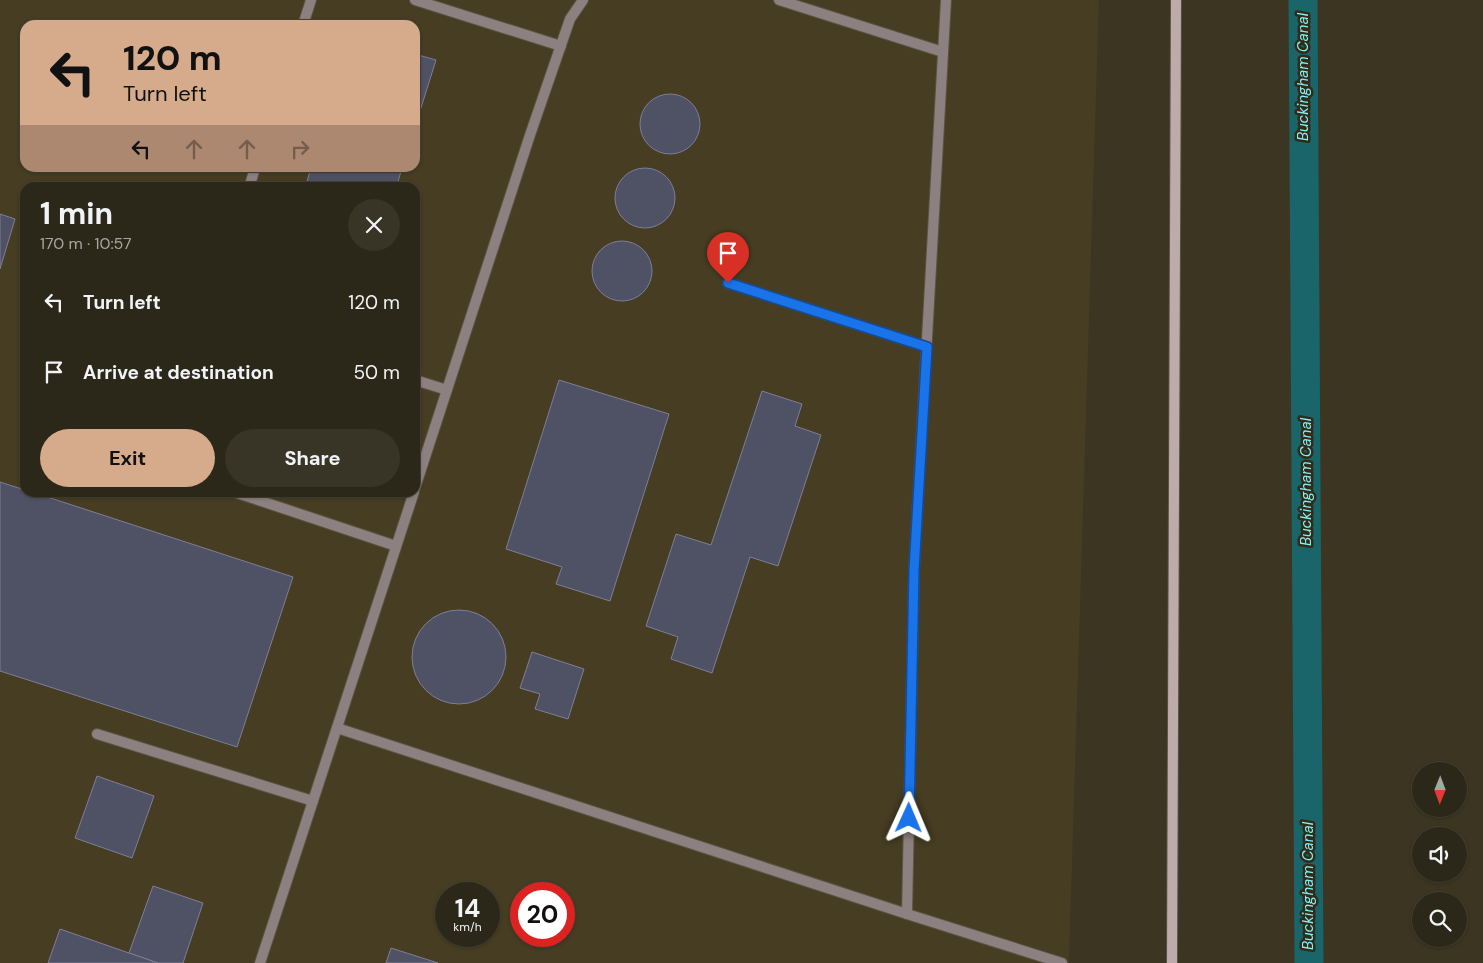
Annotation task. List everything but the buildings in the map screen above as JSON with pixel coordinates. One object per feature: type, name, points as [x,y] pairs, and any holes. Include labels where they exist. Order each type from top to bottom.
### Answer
[{"type":"main road","points":[[1172,963],[1176,0]]},
{"type":"lane","points":[[305,20],[311,0]]},
{"type":"lane","points":[[415,0],[561,46]]},
{"type":"lane","points":[[420,473],[570,19],[583,0]]},
{"type":"lane","points":[[779,0],[943,52]]},
{"type":"lane","points":[[908,914],[914,570],[946,0]]},
{"type":"lane","points":[[728,283],[927,347]]},
{"type":"lane","points":[[420,382],[447,390]]},
{"type":"lane","points":[[249,497],[396,546]]},
{"type":"lane","points":[[260,963],[412,497]]},
{"type":"lane","points":[[337,728],[1062,963]]},
{"type":"lane","points":[[97,734],[313,802]]},
{"type":"shaded area","points":[[0,0],[1099,0],[1069,963],[0,963]]},
{"type":"waterway","name":"Buckingham Canal","points":[[1303,0],[1309,963]]},
{"type":"route","points":[[728,283],[927,347],[914,570],[909,818]]}]
